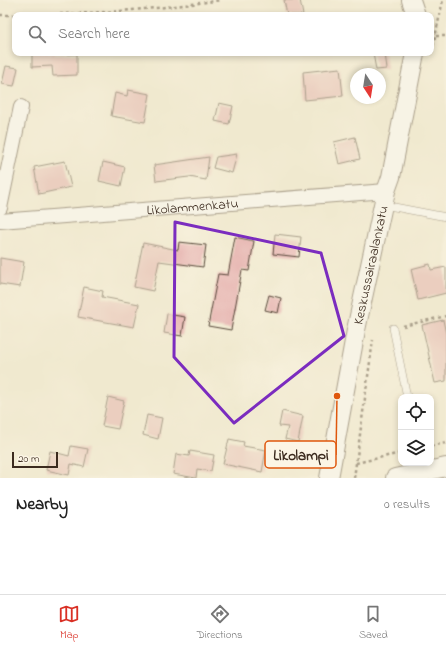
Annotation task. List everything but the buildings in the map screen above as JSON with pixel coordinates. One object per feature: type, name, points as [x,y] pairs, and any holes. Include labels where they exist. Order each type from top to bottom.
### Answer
[{"type":"street","points":[[411,0],[415,12]]},
{"type":"street","points":[[421,12],[423,0]]},
{"type":"street","name":"Keskussairaalankatu","points":[[329,478],[356,330],[385,198],[423,56]]},
{"type":"street","points":[[0,208],[21,107]]},
{"type":"street","name":"Likolammenkatu","points":[[0,221],[385,198]]},
{"type":"street","points":[[395,478],[423,467],[446,467]]},
{"type":"lane","points":[[385,198],[446,217]]},
{"type":"lane","points":[[392,328],[406,394]]},
{"type":"path","points":[[111,12],[166,8],[220,0]]},
{"type":"path","points":[[434,39],[436,36],[443,0]]},
{"type":"path","points":[[0,15],[12,15]]},
{"type":"path","points":[[436,36],[446,36]]},
{"type":"path","points":[[392,328],[446,316]]},
{"type":"path","points":[[354,478],[374,333]]},
{"type":"path","points":[[434,445],[446,443]]},
{"type":"path","points":[[356,463],[398,454]]},
{"type":"highlighted area","points":[[175,222],[321,253],[344,336],[234,423],[174,357]]},
{"type":"place","name":"Likolampi","points":[[337,396]]}]
